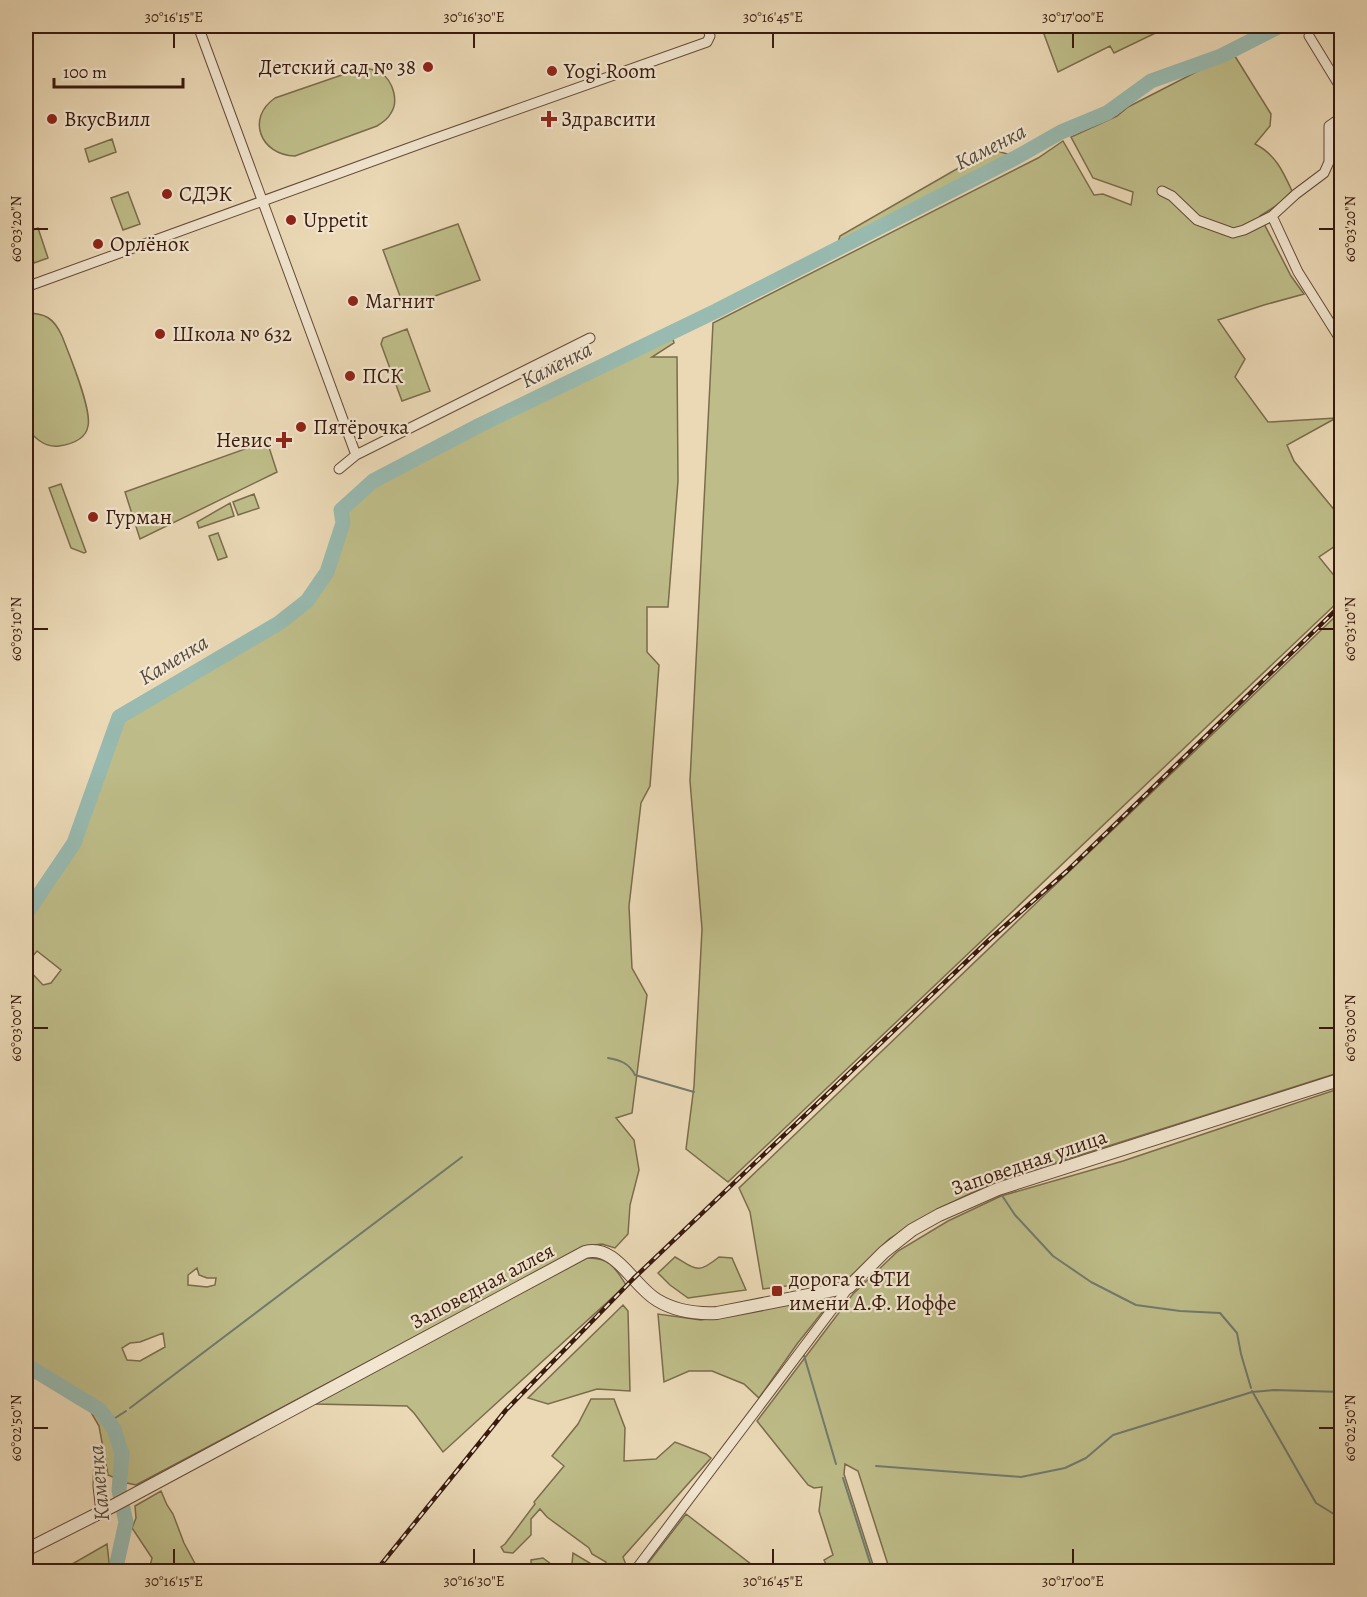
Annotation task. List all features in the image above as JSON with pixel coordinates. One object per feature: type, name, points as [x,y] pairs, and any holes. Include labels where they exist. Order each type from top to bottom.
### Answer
[{"type":"street","points":[[198,26],[356,455]]},
{"type":"street","points":[[26,287],[708,42],[710,36],[708,26]]},
{"type":"street","points":[[1309,36],[1341,90]]},
{"type":"street","points":[[1162,191],[1172,196],[1197,220],[1233,234],[1244,230],[1272,216],[1324,173],[1329,162],[1329,126],[1341,117]]},
{"type":"street","points":[[1272,216],[1298,272],[1341,342]]},
{"type":"street","points":[[339,469],[356,455],[590,338]]},
{"type":"street","name":"Заповедная улица","points":[[634,1572],[849,1287],[884,1252],[912,1230],[939,1215],[998,1189],[1341,1079]]},
{"type":"street","name":"Заповедная аллея","points":[[106,1509],[585,1252],[594,1250],[613,1257],[638,1284],[657,1300],[681,1310],[702,1313],[849,1287]]},
{"type":"street","points":[[26,1550],[106,1509],[99,1486],[99,1451]]},
{"type":"shaded area","points":[[1041,26],[1170,26],[1114,53],[1110,46],[1058,72]]},
{"type":"shaded area","points":[[1233,53],[1271,114],[1270,126],[1255,144],[1273,158],[1282,170],[1292,191],[1279,204],[1260,216],[1291,276],[1304,294],[1218,320],[1245,359],[1235,377],[1268,422],[1336,418],[1287,445],[1294,461],[1341,518],[1341,542],[1319,557],[1336,578],[1341,573],[1341,599],[728,1182],[686,1149],[694,1086],[702,929],[690,781],[713,323],[1038,158],[1063,141],[1094,195],[1103,194],[1131,205],[1133,192],[1093,178],[1071,137],[1117,116],[1128,107]]},
{"type":"shaded area","points":[[362,68],[379,72],[389,81],[394,91],[393,108],[383,122],[295,156],[283,154],[266,142],[259,125],[261,115],[266,106],[275,98]]},
{"type":"shaded area","points":[[112,139],[116,152],[89,162],[85,149]]},
{"type":"shaded area","points":[[994,150],[1017,157],[836,249],[840,236]]},
{"type":"shaded area","points":[[128,192],[140,224],[123,230],[111,198]]},
{"type":"shaded area","points":[[458,224],[480,280],[404,307],[383,250]]},
{"type":"shaded area","points":[[38,228],[48,258],[34,263],[26,233]]},
{"type":"shaded area","points":[[26,313],[44,316],[56,325],[79,381],[87,407],[88,426],[81,438],[69,444],[54,446],[44,443],[32,434],[26,425]]},
{"type":"shaded area","points":[[407,329],[430,391],[402,401],[381,344],[383,338]]},
{"type":"shaded area","points":[[671,331],[674,343],[652,357],[677,357],[678,481],[668,607],[647,607],[647,652],[659,665],[650,786],[641,803],[629,906],[632,968],[647,995],[632,1113],[616,1118],[634,1140],[639,1170],[630,1205],[628,1234],[615,1248],[602,1244],[586,1246],[136,1485],[127,1483],[108,1475],[99,1426],[88,1407],[26,1369],[26,967],[43,985],[51,983],[61,970],[37,951],[26,964],[26,923],[78,847],[120,722],[258,640],[312,604],[327,572],[343,523],[341,510],[373,481],[480,425]],"holes":[[[197,1268],[199,1275],[216,1278],[215,1285],[207,1287],[188,1285],[188,1275]],[[163,1333],[165,1347],[140,1361],[127,1360],[122,1348],[130,1343],[140,1342]]]},
{"type":"shaded area","points":[[267,441],[277,472],[140,539],[125,492]]},
{"type":"shaded area","points":[[61,484],[86,552],[84,553],[71,548],[49,488]]},
{"type":"shaded area","points":[[254,494],[259,508],[238,515],[233,502]]},
{"type":"shaded area","points":[[230,503],[234,516],[199,528],[197,522]]},
{"type":"shaded area","points":[[218,533],[227,557],[218,560],[209,536]]},
{"type":"shaded area","points":[[1341,611],[1341,1072],[995,1182],[940,1208],[889,1239],[849,1278],[763,1289],[750,1212],[739,1188]]},
{"type":"shaded area","points":[[1341,1088],[1341,1571],[890,1571],[858,1471],[845,1464],[844,1474],[875,1571],[829,1571],[824,1560],[833,1555],[819,1511],[822,1487],[814,1488],[808,1485],[757,1421],[853,1294],[898,1251],[948,1221],[1001,1196],[1123,1161]]},
{"type":"shaded area","points":[[675,1257],[697,1268],[706,1266],[719,1257],[732,1258],[746,1290],[688,1298],[658,1273]]},
{"type":"shaded area","points":[[586,1258],[600,1259],[611,1264],[626,1285],[443,1452],[407,1406],[315,1404]]},
{"type":"shaded area","points":[[820,1299],[828,1305],[759,1398],[744,1384],[712,1371],[689,1371],[664,1382],[658,1314],[701,1320]]},
{"type":"shaded area","points":[[623,1305],[628,1311],[630,1391],[597,1389],[548,1404],[528,1398]]},
{"type":"shaded area","points":[[591,1399],[614,1399],[625,1428],[624,1461],[656,1459],[675,1442],[711,1458],[623,1557],[627,1571],[581,1571],[572,1564],[573,1553],[598,1568],[604,1567],[606,1562],[592,1554],[589,1548],[547,1517],[540,1509],[531,1519],[531,1535],[513,1553],[504,1552],[501,1547],[564,1466],[552,1456],[578,1424]]},
{"type":"shaded area","points":[[161,1491],[199,1571],[149,1571],[152,1558],[132,1528],[136,1518],[135,1506]]},
{"type":"shaded area","points":[[686,1514],[760,1571],[642,1571]]},
{"type":"shaded area","points":[[107,1544],[110,1571],[60,1571]]},
{"type":"shaded area","points":[[543,1558],[560,1571],[531,1571],[531,1560]]},
{"type":"waterway","name":"Каменка","points":[[26,914],[74,843],[119,717],[279,623],[307,601],[327,572],[343,523],[341,510],[373,481],[480,425],[716,311],[1017,157],[1061,132],[1107,113],[1151,81],[1221,56],[1280,26]]},
{"type":"waterway","points":[[608,1058],[624,1063],[635,1075],[694,1092]]},
{"type":"waterway","points":[[130,1408],[462,1157]]},
{"type":"waterway","points":[[1001,1194],[1015,1215],[1053,1256],[1091,1282],[1136,1305],[1180,1311],[1220,1313],[1237,1333],[1251,1388]]},
{"type":"waterway","points":[[803,1352],[836,1464]]},
{"type":"waterway","name":"Каменка","points":[[26,1365],[100,1410],[114,1429],[122,1454],[119,1490],[126,1522],[115,1572]]},
{"type":"waterway","points":[[876,1466],[1021,1477],[1065,1468],[1086,1458],[1113,1435],[1252,1392],[1274,1390],[1342,1392]]},
{"type":"waterway","points":[[1252,1391],[1316,1503],[1342,1519]]},
{"type":"waterway","points":[[109,1422],[126,1411]]},
{"type":"waterway","points":[[843,1478],[873,1572]]},
{"type":"railway","points":[[375,1572],[506,1410],[633,1279],[990,939],[1067,871],[1342,604]]},
{"type":"place","name":"Детский сад № 38","points":[[428,67]]},
{"type":"place","name":"Yogi Room","points":[[552,71]]},
{"type":"place","name":"ВкусВилл","points":[[52,119]]},
{"type":"place","name":"Здравсити","points":[[549,119]]},
{"type":"place","name":"СДЭК","points":[[167,194]]},
{"type":"place","name":"Uppetit","points":[[291,220]]},
{"type":"place","name":"Орлёнок","points":[[98,244]]},
{"type":"place","name":"Магнит","points":[[353,301]]},
{"type":"place","name":"Школа № 632","points":[[160,334]]},
{"type":"place","name":"ПСК","points":[[350,376]]},
{"type":"place","name":"Пятёрочка","points":[[301,427]]},
{"type":"place","name":"Невис","points":[[284,440]]},
{"type":"place","name":"Гурман","points":[[93,517]]},
{"type":"place","name":"дорога к ФТИ имени А.Ф. Иоффе","points":[[777,1291]]}]
